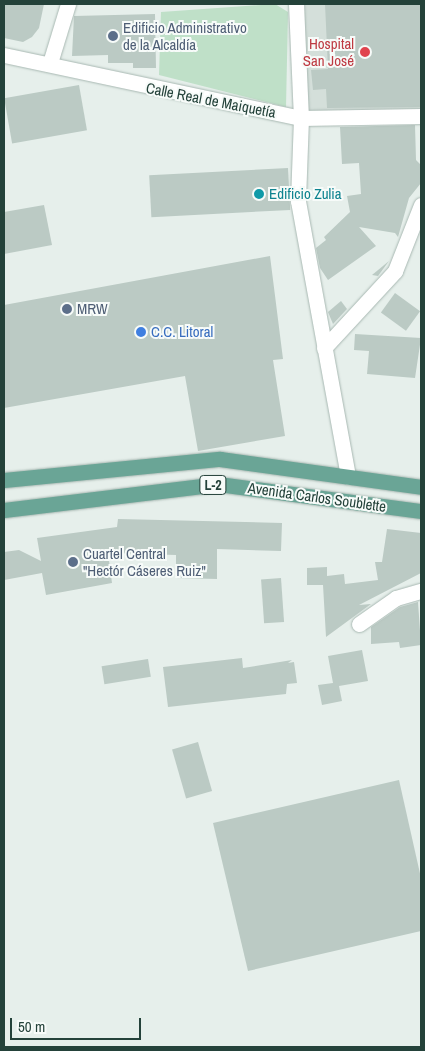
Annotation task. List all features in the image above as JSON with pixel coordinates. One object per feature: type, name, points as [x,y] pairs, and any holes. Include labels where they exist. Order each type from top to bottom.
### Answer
[{"type":"main road","name":"Avenida Carlos Soublette","points":[[4,480],[220,459],[421,487]]},
{"type":"main road","name":"Avenida Carlos Soublette","points":[[4,510],[218,484],[421,511]]},
{"type":"street","points":[[50,62],[68,4]]},
{"type":"street","points":[[296,4],[301,118],[298,201],[348,476]]},
{"type":"street","name":"Calle Real de Maiquetía","points":[[4,55],[50,62],[127,83],[301,118],[421,116]]},
{"type":"street","points":[[324,348],[395,272],[421,205]]},
{"type":"street","points":[[360,624],[396,598],[421,591]]},
{"type":"shaded area","name":"Hospital San José","points":[[305,4],[421,4],[421,114],[305,114]]},
{"type":"green space","points":[[275,4],[288,12],[286,107],[159,75],[161,12]]},
{"type":"building","points":[[4,4],[44,4],[39,28],[32,37],[23,42],[4,38]]},
{"type":"building","name":"Hospital San José","points":[[325,4],[421,4],[421,107],[327,108],[326,89],[313,90],[311,70],[328,69]]},
{"type":"building","name":"Edificio Administrativo de la Alcaldía","points":[[155,14],[156,68],[133,68],[133,63],[108,63],[108,55],[72,56],[74,16]]},
{"type":"building","points":[[79,85],[87,130],[12,143],[4,98]]},
{"type":"building","points":[[415,125],[416,160],[421,165],[421,183],[409,198],[398,237],[395,233],[359,227],[376,246],[328,280],[320,268],[316,248],[326,240],[324,237],[350,212],[347,196],[361,194],[359,163],[342,164],[340,127]]},
{"type":"building","points":[[288,168],[290,210],[151,217],[149,175]]},
{"type":"building","points":[[44,205],[52,245],[4,254],[4,212]]},
{"type":"building","name":"C.C. Litoral","points":[[270,256],[283,359],[273,360],[285,436],[198,451],[185,376],[4,408],[4,305]]},
{"type":"building","points":[[389,261],[378,276],[372,275]]},
{"type":"building","points":[[395,293],[420,311],[406,331],[381,312]]},
{"type":"building","points":[[341,301],[347,309],[333,324],[328,312]]},
{"type":"building","points":[[355,334],[421,338],[415,378],[367,374],[369,351],[354,350]]},
{"type":"building","points":[[118,519],[282,523],[281,551],[217,549],[217,579],[176,578],[176,555],[108,553],[112,583],[46,595],[42,573],[4,580],[4,552],[19,550],[41,561],[37,538],[117,527]]},
{"type":"building","points":[[387,529],[421,533],[421,573],[359,605],[371,604],[326,637],[323,585],[307,585],[307,568],[327,567],[327,576],[344,574],[345,584],[378,580],[375,562],[382,562]]},
{"type":"building","points":[[281,578],[284,622],[264,623],[261,579]]},
{"type":"building","points":[[418,602],[421,645],[400,648],[399,642],[371,644],[371,627],[400,607]]},
{"type":"building","points":[[362,650],[368,681],[339,686],[342,701],[322,705],[318,685],[333,683],[328,656]]},
{"type":"building","points":[[242,658],[243,668],[292,660],[288,663],[294,662],[297,683],[287,684],[286,694],[168,707],[163,667]]},
{"type":"building","points":[[148,659],[151,677],[104,684],[102,666]]},
{"type":"building","points":[[198,742],[212,791],[186,798],[172,749]]},
{"type":"building","points":[[399,780],[421,878],[421,931],[248,971],[213,823]]},
{"type":"place","name":"Edificio Administrativo de la Alcaldía","points":[[113,36]]},
{"type":"place","name":"Hospital San José","points":[[365,52]]},
{"type":"place","name":"Edificio Zulia","points":[[259,194]]},
{"type":"place","name":"MRW","points":[[67,309]]},
{"type":"place","name":"C.C. Litoral","points":[[141,332]]},
{"type":"place","name":"Cuartel Central \"Hectór Cáseres Ruiz\"","points":[[73,562]]}]
